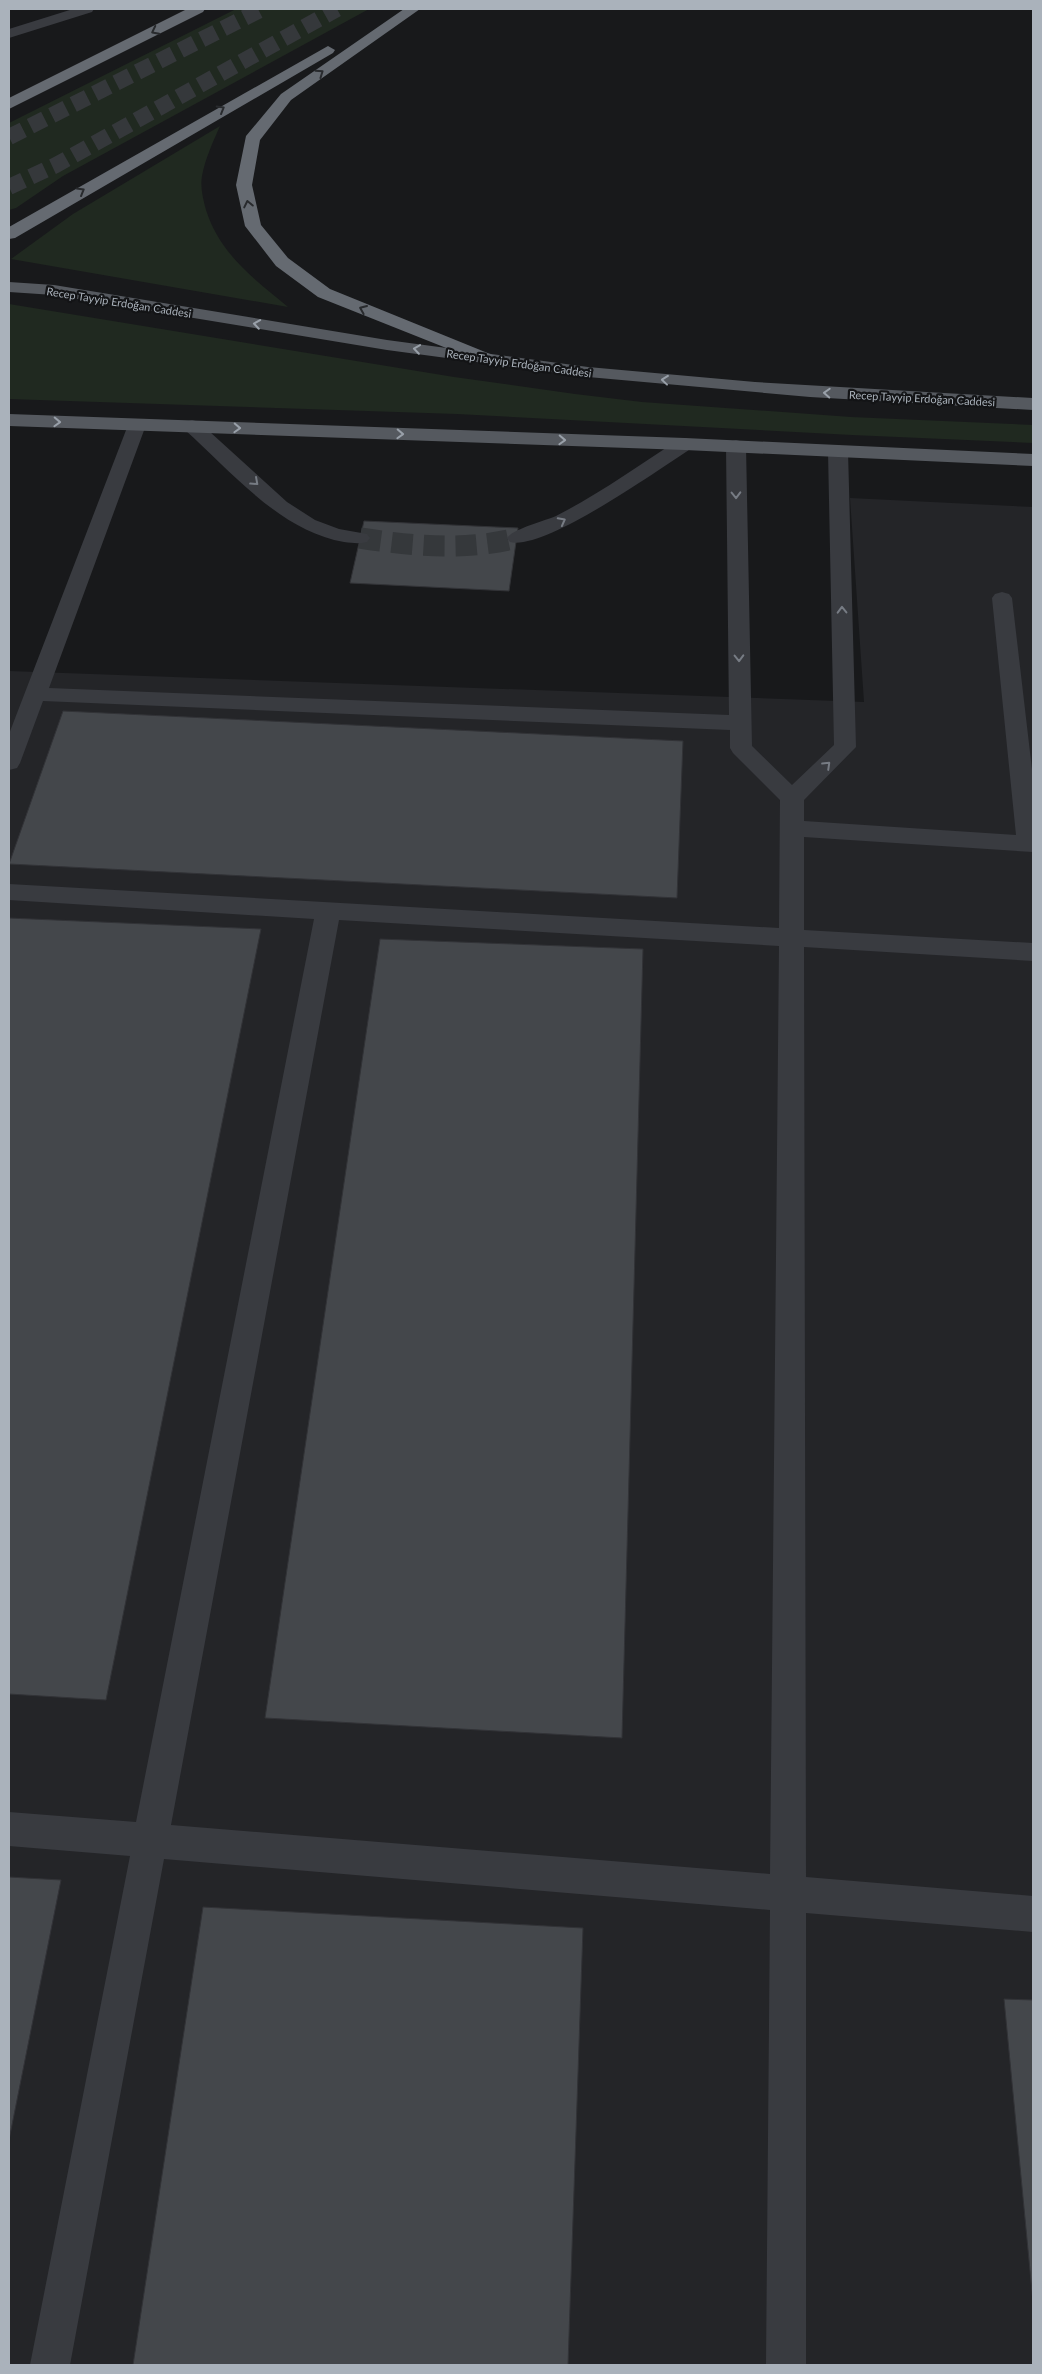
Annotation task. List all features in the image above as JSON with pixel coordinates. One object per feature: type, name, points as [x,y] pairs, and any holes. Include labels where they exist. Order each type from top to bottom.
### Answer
[{"type":"highway","points":[[9,104],[198,9]]},
{"type":"highway","points":[[9,234],[290,70],[406,9]]},
{"type":"highway","points":[[413,9],[286,97],[252,139],[244,185],[249,210],[253,226],[282,262],[324,293],[489,360]]},
{"type":"highway","points":[[9,95],[73,72]]},
{"type":"highway","points":[[9,219],[55,206]]},
{"type":"main road","name":"Recep Tayyip Erdoğan Caddesi","points":[[9,287],[54,290],[489,360],[722,386],[1033,404]]},
{"type":"main road","points":[[9,420],[685,444],[1033,460]]},
{"type":"street","points":[[9,34],[87,9]]},
{"type":"street","points":[[9,763],[137,424]]},
{"type":"street","points":[[192,426],[280,506],[308,524],[360,538]]},
{"type":"street","points":[[517,538],[544,530],[577,513],[685,444]]},
{"type":"street","points":[[736,446],[741,748],[792,813],[786,2365]]},
{"type":"street","points":[[792,813],[846,747],[838,451]]},
{"type":"street","points":[[792,813],[1031,844],[1002,598]]},
{"type":"street","points":[[35,694],[740,723]]},
{"type":"street","points":[[9,892],[1033,952]]},
{"type":"street","points":[[50,2365],[328,911]]},
{"type":"street","points":[[9,1829],[1033,1914]]},
{"type":"shaded area","points":[[236,9],[369,9],[63,176],[16,208],[9,210],[9,123]]},
{"type":"shaded area","points":[[220,126],[207,157],[201,180],[206,210],[212,226],[229,253],[251,276],[288,307],[11,259],[73,214]]},
{"type":"shaded area","points":[[9,304],[454,377],[642,402],[851,417],[1033,425],[1033,443],[457,414],[9,399]]},
{"type":"shaded area","points":[[850,498],[1033,507],[1033,2365],[9,2365],[9,671],[864,702]]},
{"type":"building","points":[[364,521],[518,528],[509,591],[350,583]]},
{"type":"building","points":[[63,711],[683,741],[677,898],[9,864]]},
{"type":"building","points":[[9,918],[261,929],[106,1700],[9,1694]]},
{"type":"building","points":[[380,939],[643,949],[622,1738],[265,1718]]},
{"type":"building","points":[[9,1877],[61,1880],[9,2140]]},
{"type":"building","points":[[203,1907],[583,1928],[568,2365],[133,2365]]},
{"type":"building","points":[[1004,1999],[1033,2000],[1033,2302]]},
{"type":"tunnel","points":[[9,137],[262,9]]},
{"type":"tunnel","points":[[9,187],[56,165],[337,9]]},
{"type":"tunnel","points":[[360,538],[438,546],[478,545],[517,538]]}]
